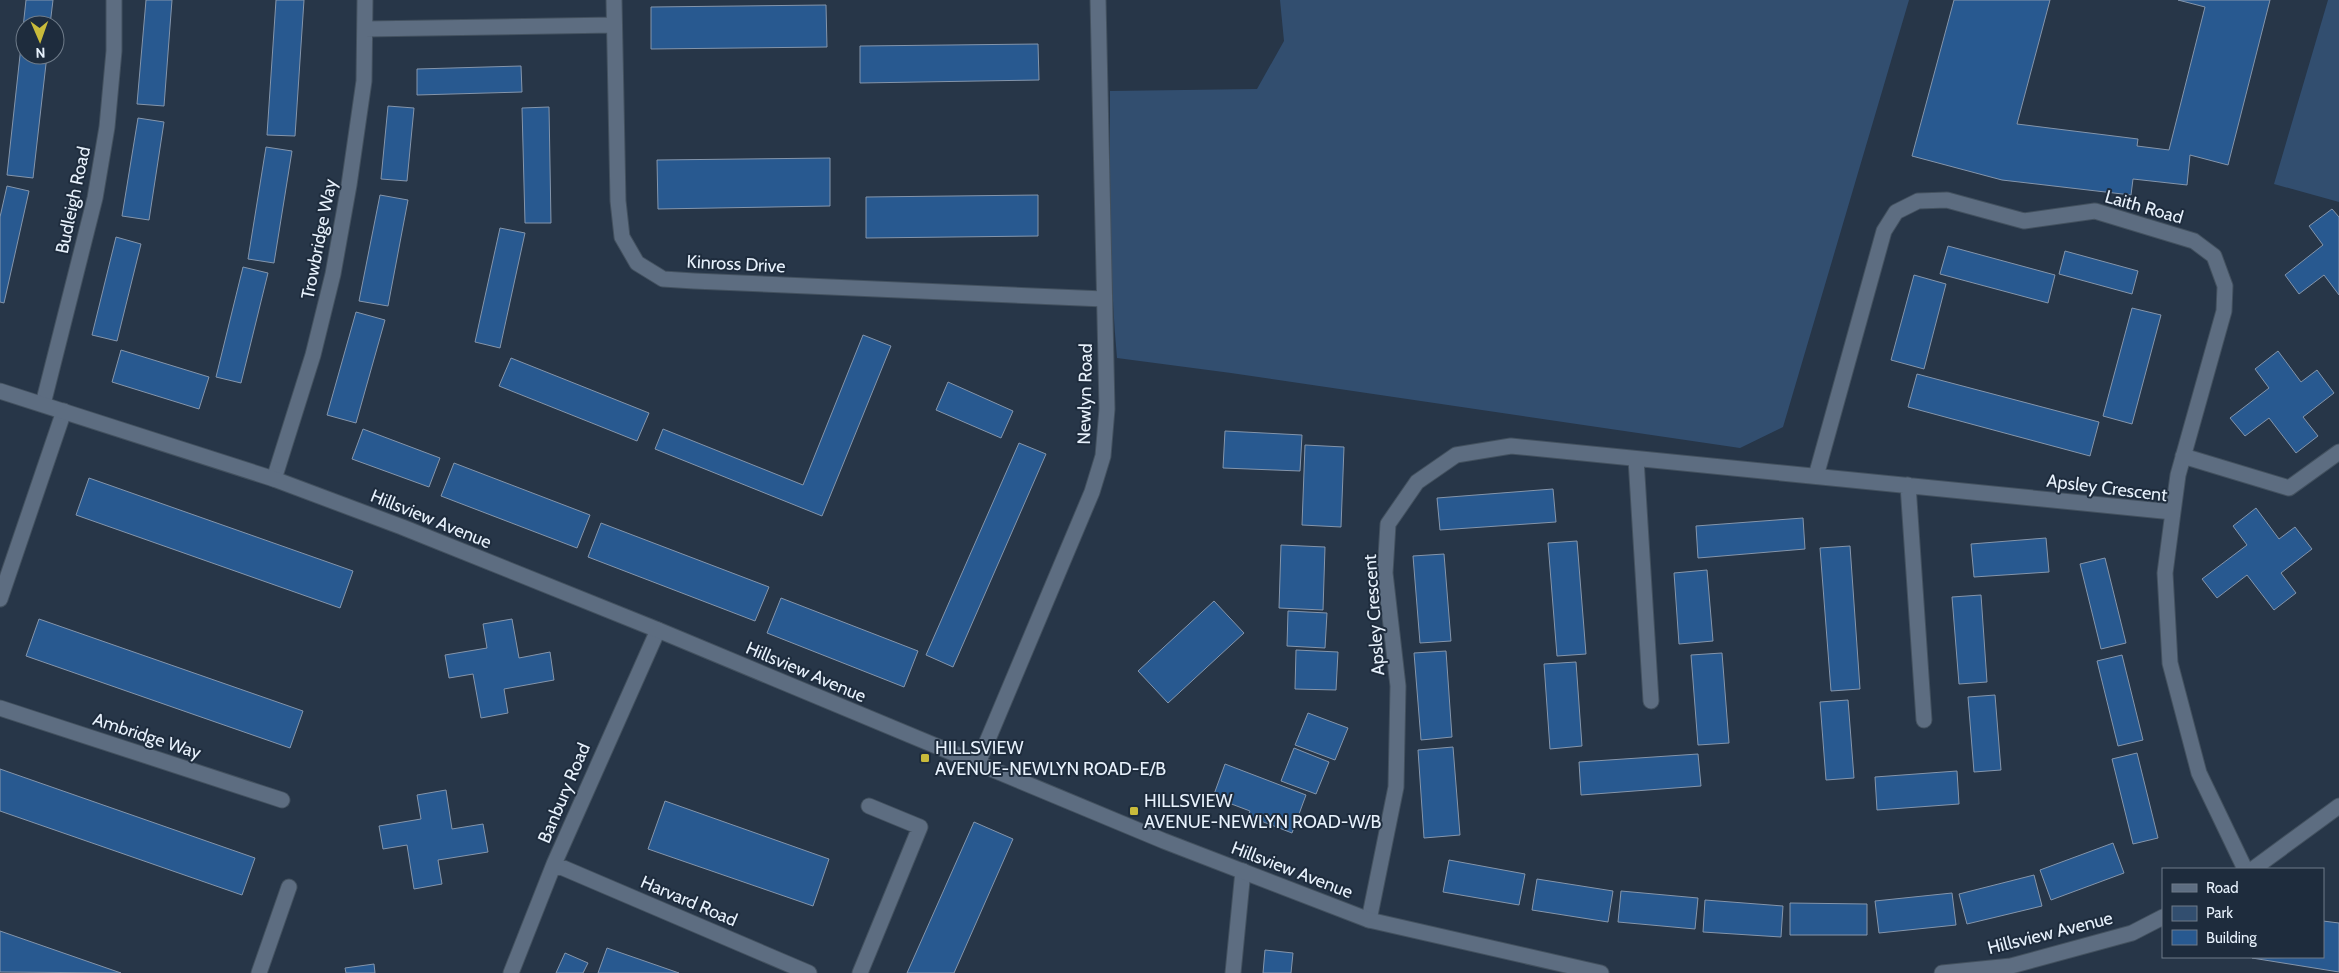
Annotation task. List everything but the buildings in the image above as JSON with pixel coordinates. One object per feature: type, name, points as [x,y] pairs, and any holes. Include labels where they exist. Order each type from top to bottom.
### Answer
[{"type":"street","name":"Budleigh Road","points":[[44,404],[95,198],[107,127],[114,51],[114,0]]},
{"type":"street","name":"Trowbridge Way","points":[[274,479],[313,355],[333,274],[349,185],[364,81],[365,0]]},
{"type":"street","name":"Kinross Drive","points":[[614,0],[618,201],[622,237],[637,263],[663,278],[1104,299]]},
{"type":"street","name":"Newlyn Road","points":[[978,763],[1092,492],[1103,456],[1107,409],[1098,0]]},
{"type":"street","points":[[365,29],[614,25]]},
{"type":"street","name":"Laith Road","points":[[1816,476],[1884,231],[1896,212],[1918,201],[1947,200],[2024,222],[2095,211],[2194,241],[2214,256],[2225,286],[2224,311],[2178,475],[2173,512]]},
{"type":"street","name":"Hillsview Avenue","points":[[0,390],[274,479],[402,527],[658,630],[1243,871],[1369,920],[1601,973]]},
{"type":"street","points":[[0,599],[64,411]]},
{"type":"street","name":"Apsley Crescent","points":[[1369,920],[1396,787],[1398,686],[1385,573],[1388,524],[1417,482],[1456,455],[1511,446],[2173,512],[2165,572],[2170,663],[2199,773],[2245,868]]},
{"type":"street","points":[[2184,456],[2289,488],[2339,452]]},
{"type":"street","points":[[1636,459],[1651,701]]},
{"type":"street","points":[[1908,485],[1924,720]]},
{"type":"street","name":"Banbury Road","points":[[511,973],[554,864],[658,630]]},
{"type":"street","name":"Ambridge Way","points":[[0,708],[282,800]]},
{"type":"street","points":[[860,973],[920,827],[869,806]]},
{"type":"street","points":[[2254,868],[2338,808]]},
{"type":"street","name":"Harvard Road","points":[[554,864],[809,973]]},
{"type":"street","points":[[1233,973],[1243,871]]},
{"type":"street","points":[[259,973],[289,887]]},
{"type":"street","name":"Hillsview Avenue","points":[[1942,973],[2011,966],[2132,933],[2162,918]]},
{"type":"green space","points":[[1280,0],[1909,0],[1783,427],[1740,448],[1117,358],[1111,258],[1110,91],[1257,89],[1284,41]]},
{"type":"green space","points":[[2328,0],[2339,0],[2339,202],[2274,184]]},
{"type":"place","name":"HILLSVIEW AVENUE-NEWLYN ROAD-E/B","points":[[925,758]]},
{"type":"place","name":"HILLSVIEW AVENUE-NEWLYN ROAD-W/B","points":[[1134,811]]}]
